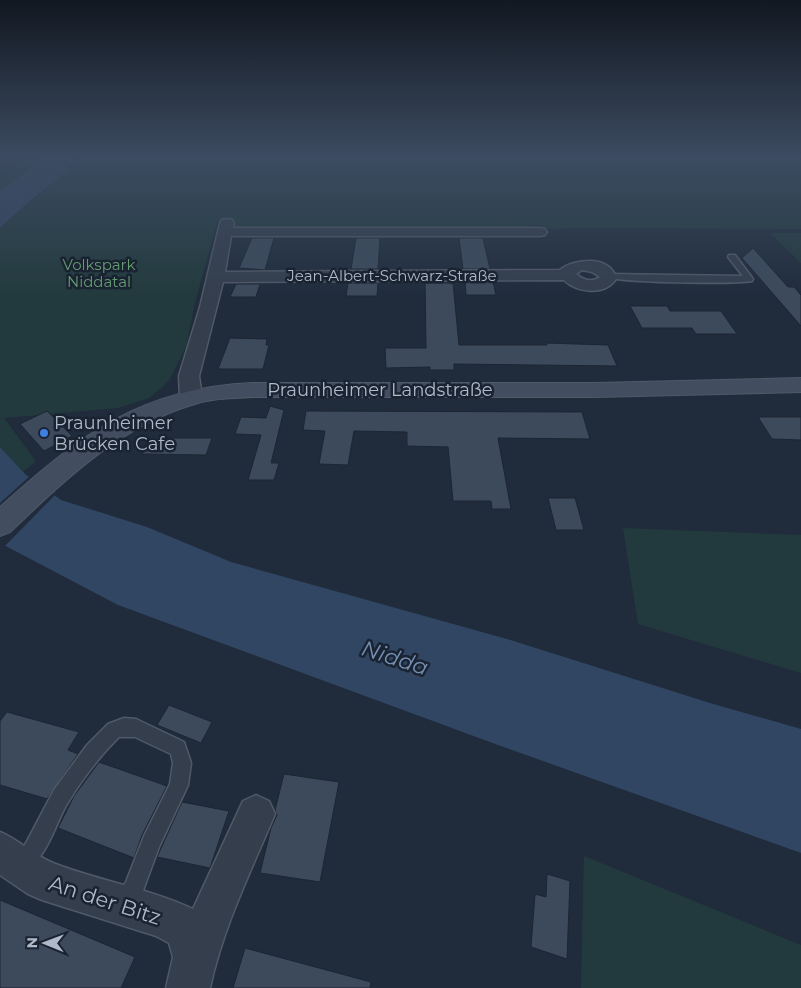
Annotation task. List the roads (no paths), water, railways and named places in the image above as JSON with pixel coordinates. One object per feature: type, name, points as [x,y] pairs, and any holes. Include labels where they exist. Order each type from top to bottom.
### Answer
[{"type":"main road","name":"Praunheimer Landstraße","points":[[0,524],[63,466],[98,440],[125,425],[192,397],[252,390],[595,390],[801,385]]},
{"type":"street","points":[[192,397],[189,376],[206,319],[227,227],[540,232]]},
{"type":"street","name":"Jean-Albert-Schwarz-Straße","points":[[216,277],[568,275],[569,269],[584,265],[602,270],[608,276]]},
{"type":"street","points":[[192,973],[215,906],[256,814]]},
{"type":"street","name":"An der Bitz","points":[[9,858],[42,880],[163,917],[187,929],[192,973]]},
{"type":"lane","points":[[608,276],[631,278],[750,279],[732,257]]},
{"type":"lane","points":[[9,858],[32,852],[61,797],[92,750],[114,730],[124,726],[136,728],[178,748],[182,763],[179,785],[151,844],[134,889],[122,904]]},
{"type":"water","points":[[0,204],[26,204],[0,228]]},
{"type":"water","name":"Nidda","points":[[0,447],[25,474],[61,500],[147,527],[231,562],[507,639],[710,703],[801,729],[801,853],[498,745],[118,605],[0,543]]},
{"type":"place","name":"Praunheimer Brücken Cafe","points":[[44,433]]},
{"type":"park label","name":"Volkspark Niddatal","points":[[99,272]]}]
